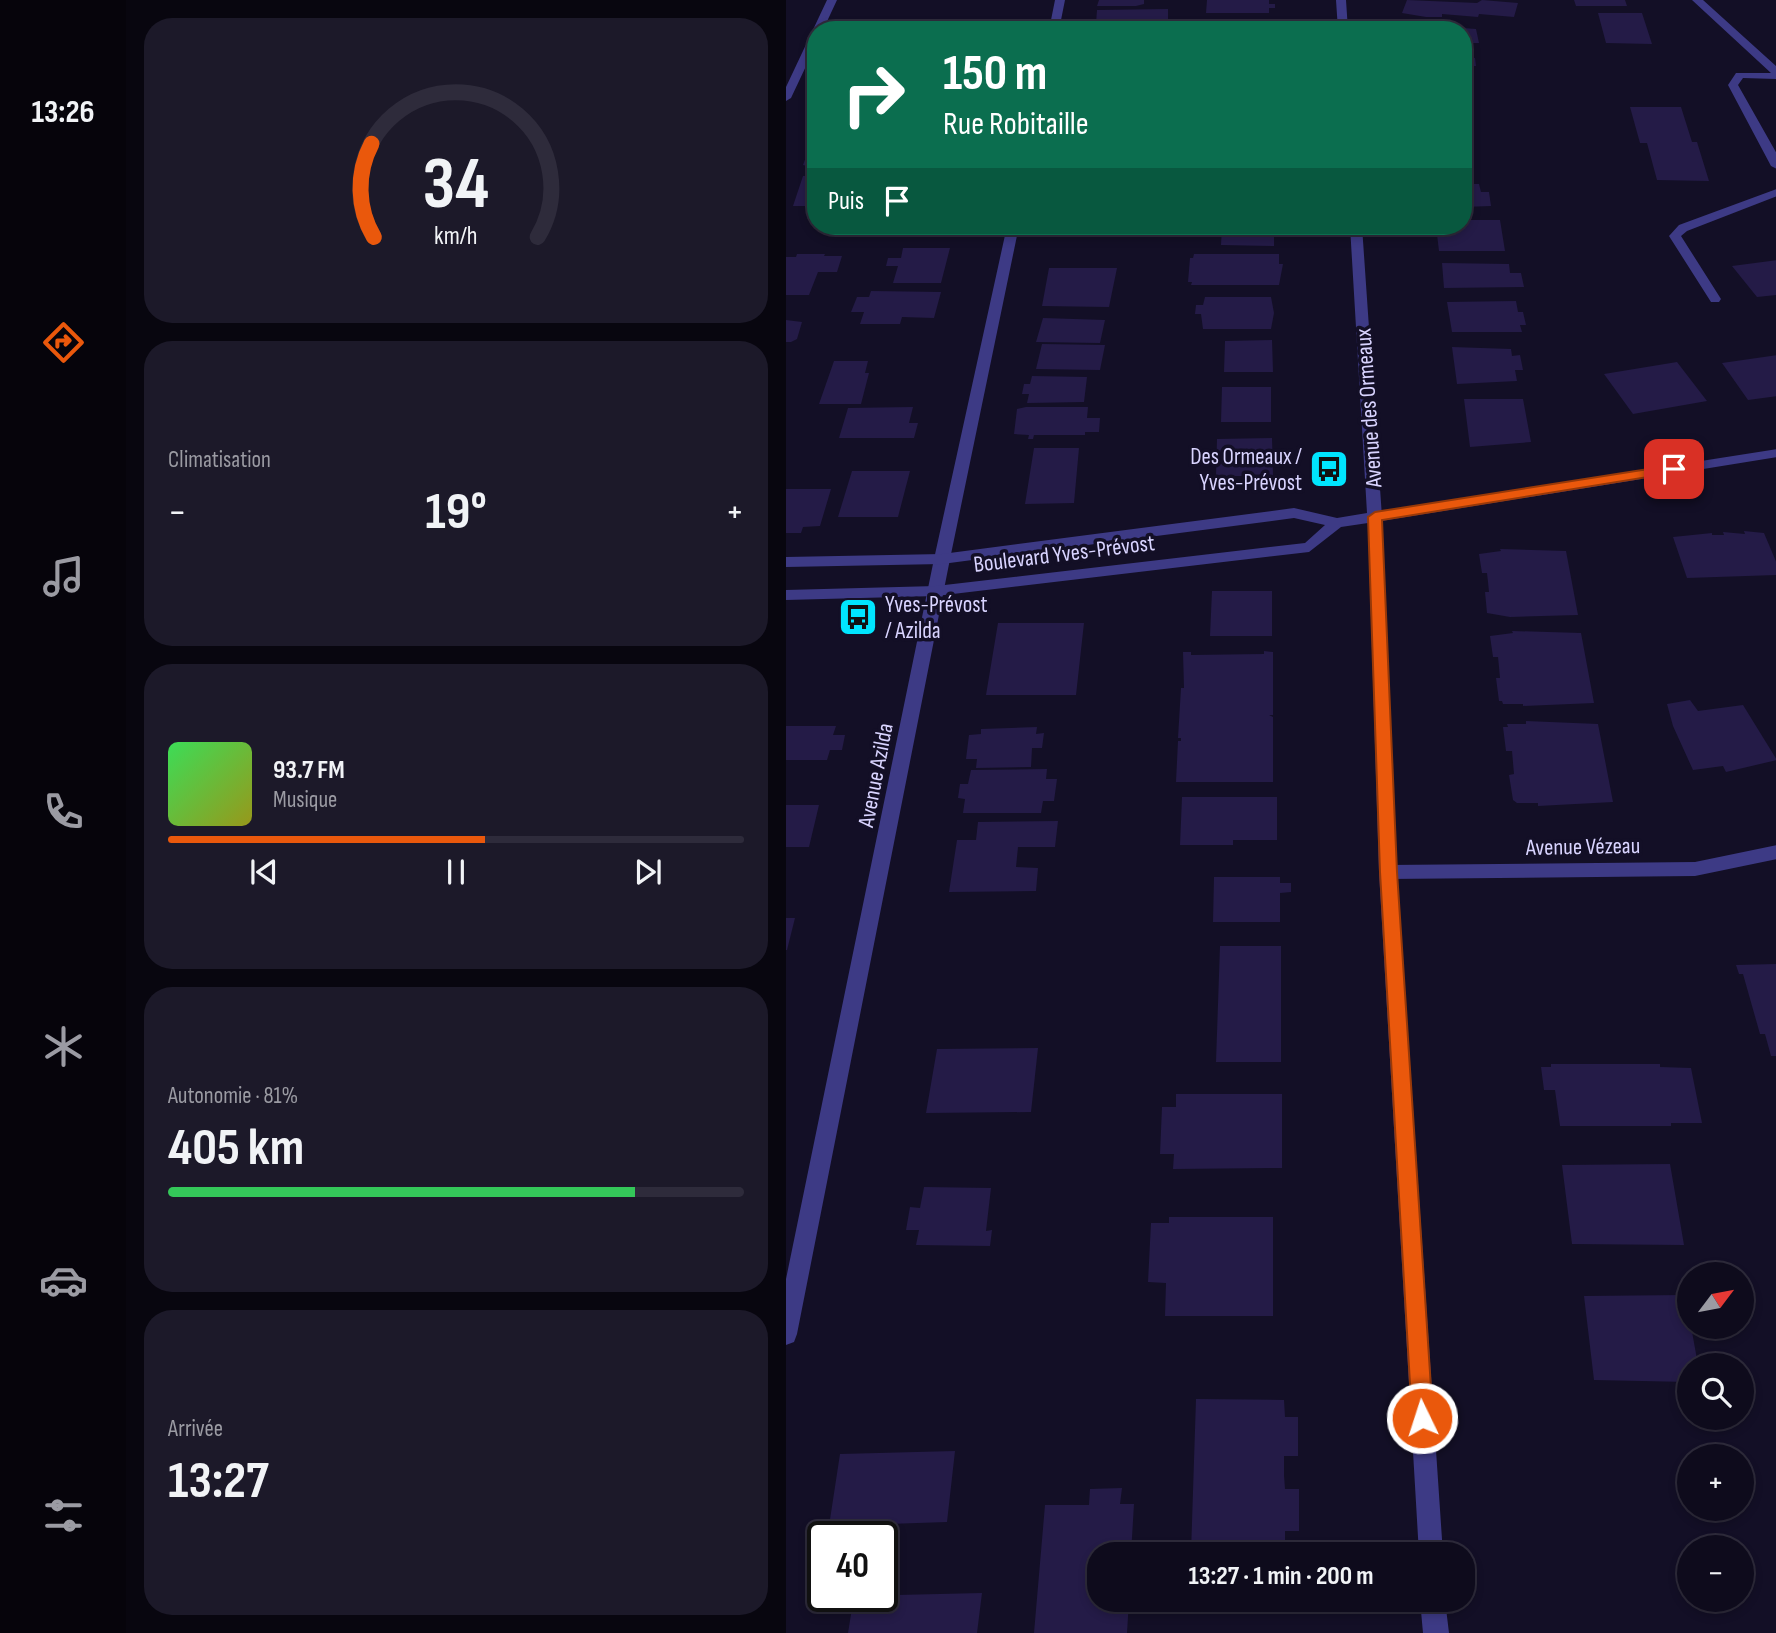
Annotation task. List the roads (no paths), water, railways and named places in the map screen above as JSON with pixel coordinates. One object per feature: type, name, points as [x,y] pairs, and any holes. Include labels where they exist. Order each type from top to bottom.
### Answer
[{"type":"street","points":[[822,21],[832,0]]},
{"type":"street","points":[[1056,21],[1060,0]]},
{"type":"street","points":[[1341,0],[1342,21]]},
{"type":"street","points":[[1697,0],[1776,74]]},
{"type":"street","points":[[786,98],[807,53]]},
{"type":"street","points":[[1776,74],[1740,75],[1733,85],[1776,166]]},
{"type":"street","points":[[1715,299],[1675,236],[1683,228],[1776,192]]},
{"type":"street","name":"Avenue Azilda","points":[[786,1334],[942,559],[1011,235]]},
{"type":"street","name":"Avenue des Ormeaux","points":[[1357,235],[1375,517],[1389,872],[1430,1542]]},
{"type":"street","name":"Boulevard Yves-Prévost","points":[[786,562],[942,559],[1294,513],[1337,523],[1776,453]]},
{"type":"street","name":"Boulevard Yves-Prévost","points":[[786,595],[936,591],[1309,547],[1337,523]]},
{"type":"street","name":"Avenue Vézeau","points":[[1389,872],[1695,869],[1776,852]]},
{"type":"street","points":[[1435,1612],[1436,1633]]},
{"type":"place","name":"Des Ormeaux / Yves-Prévost","points":[[1329,469]]},
{"type":"place","name":"Yves-Prévost / Azilda","points":[[858,617]]}]
